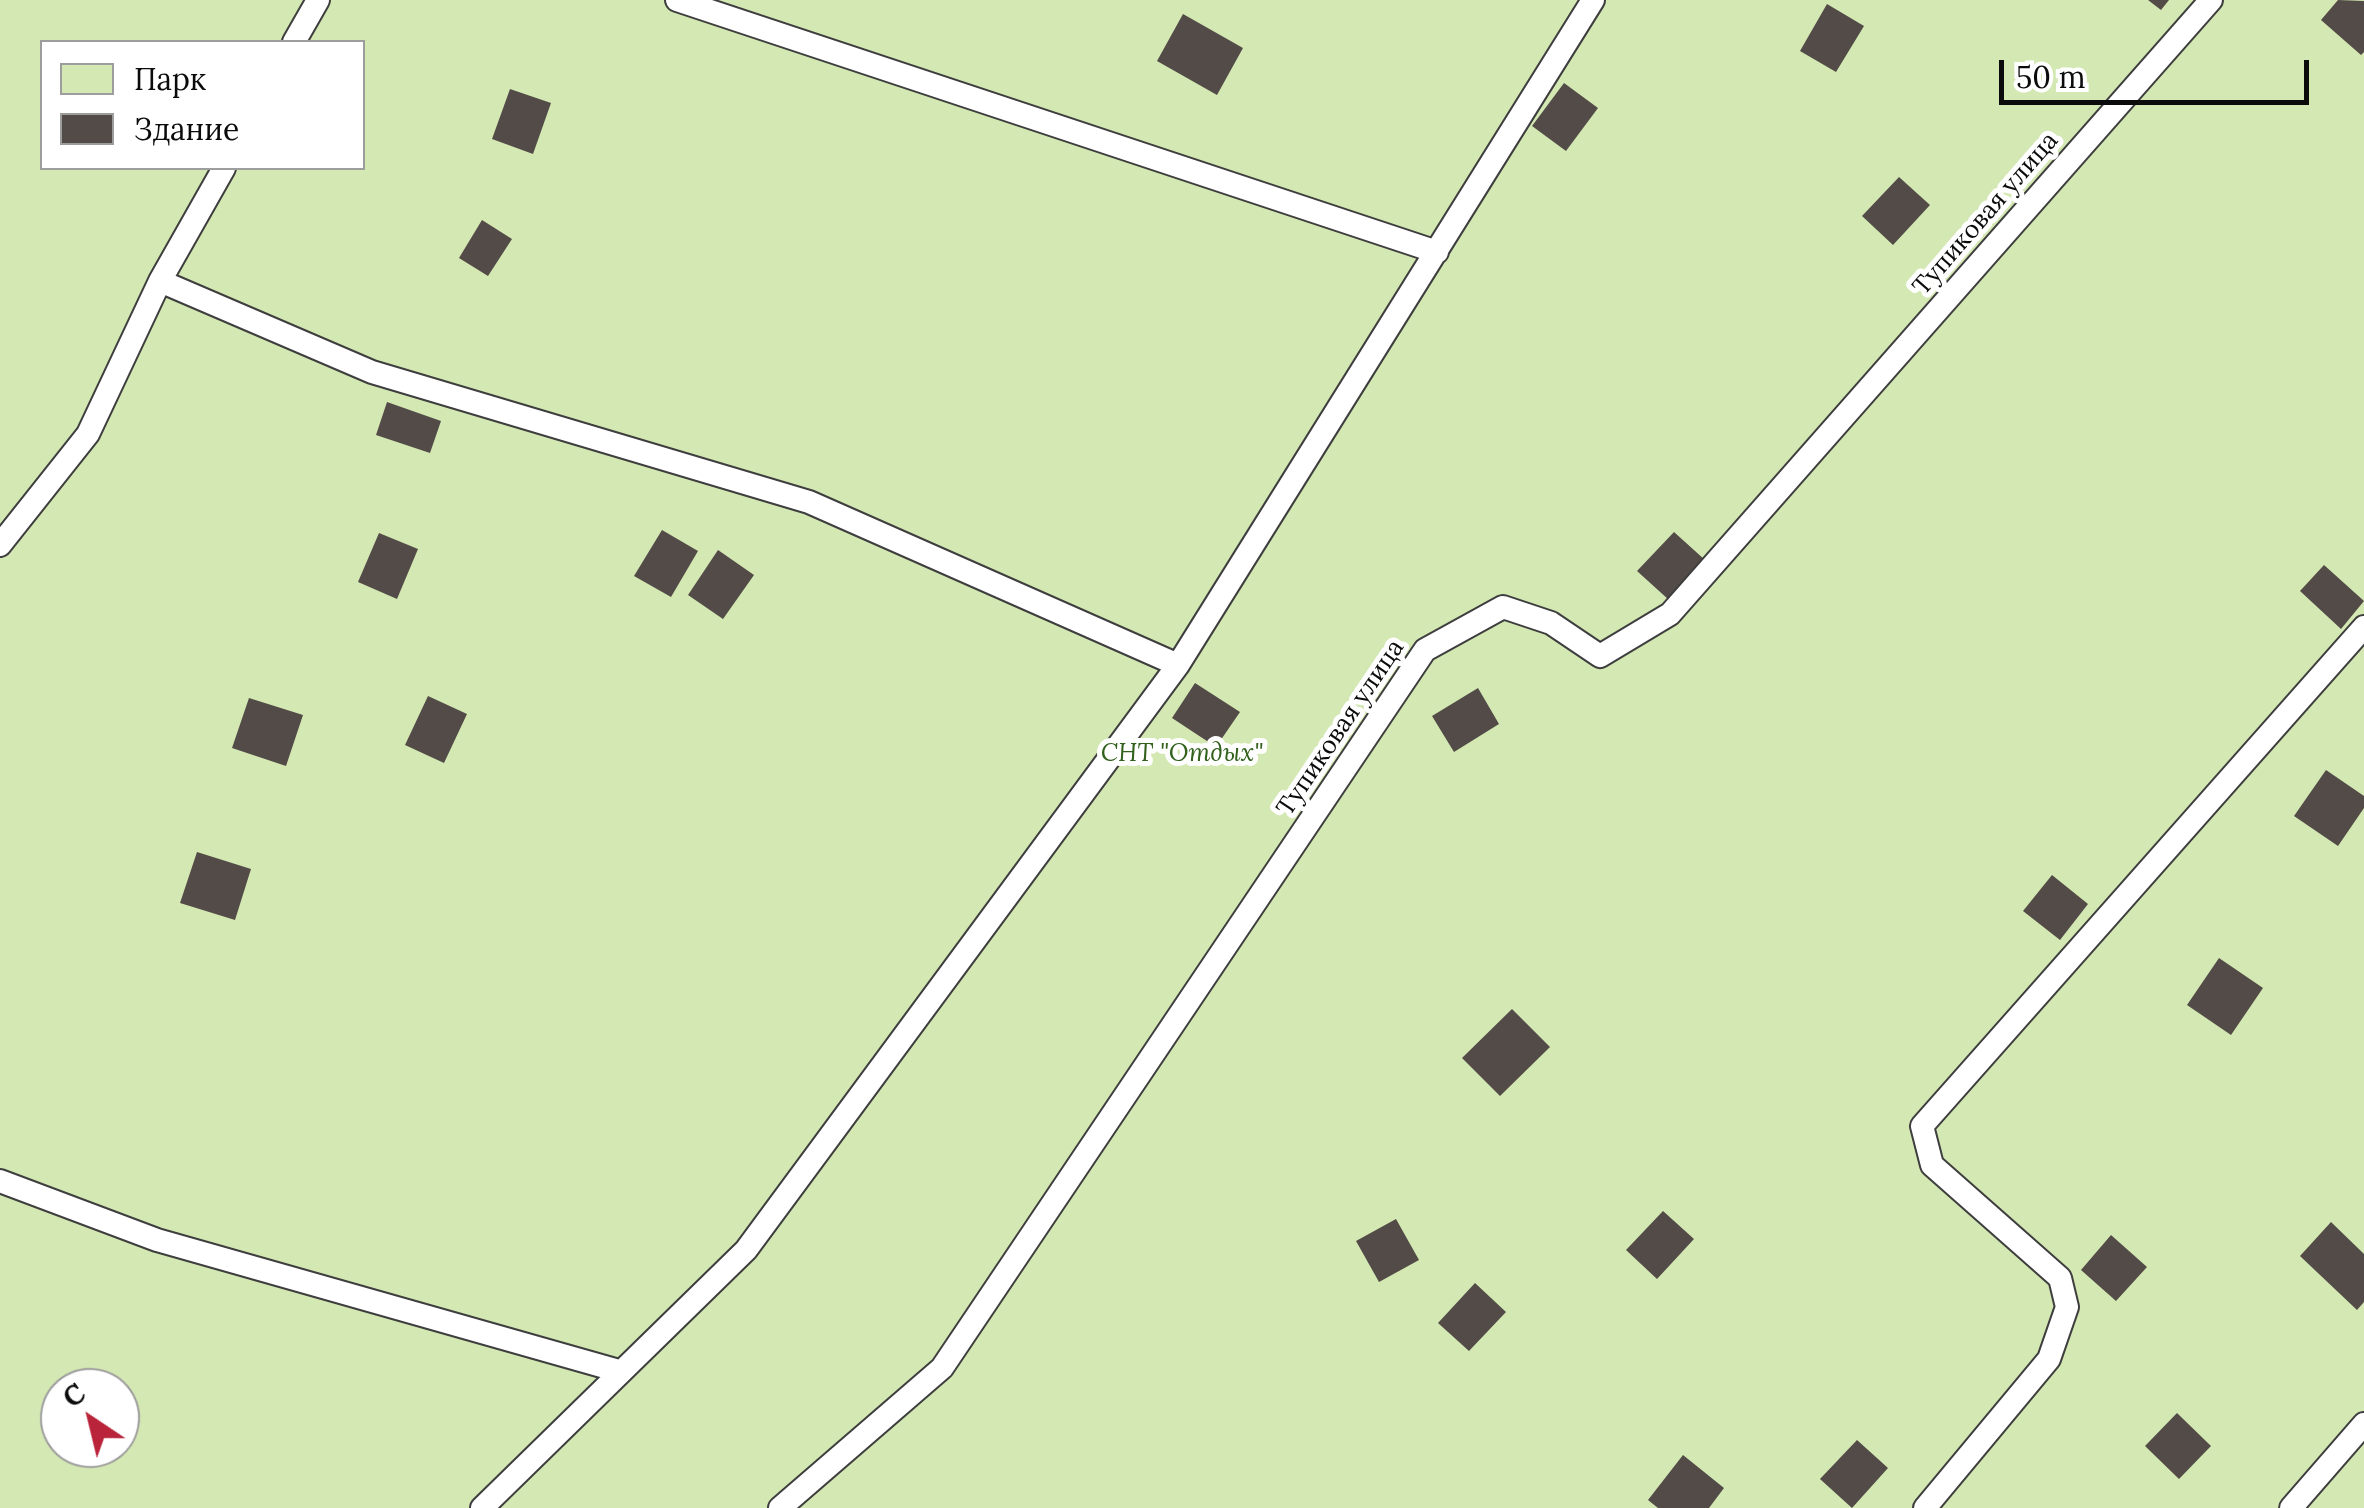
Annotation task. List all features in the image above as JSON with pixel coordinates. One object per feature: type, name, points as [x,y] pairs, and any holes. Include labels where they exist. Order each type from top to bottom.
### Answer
[{"type":"lane","points":[[295,40],[318,0]]},
{"type":"lane","points":[[678,0],[1436,252]]},
{"type":"lane","points":[[482,1508],[746,1250],[1178,666],[1593,0]]},
{"type":"lane","name":"Тупиковая улица","points":[[780,1508],[942,1368],[1425,650],[1503,607],[1550,624],[1600,656],[1670,614],[2211,0]]},
{"type":"lane","points":[[0,545],[88,434],[160,282],[223,170]]},
{"type":"lane","points":[[160,282],[372,372],[809,502],[1178,666]]},
{"type":"lane","points":[[1926,1508],[2048,1359],[2067,1306],[2060,1278],[1932,1166],[1922,1126],[2364,627]]},
{"type":"lane","points":[[0,1181],[157,1240],[619,1372]]},
{"type":"lane","points":[[2291,1508],[2364,1424]]},
{"type":"green space","name":"СНТ \"Отдых\"","points":[[0,0],[2364,0],[2364,1508],[0,1508]]},
{"type":"building","points":[[2148,0],[2169,0],[2161,10]]},
{"type":"building","points":[[2338,0],[2364,1],[2361,55],[2321,20]]},
{"type":"building","points":[[1827,4],[1864,26],[1836,72],[1800,51]]},
{"type":"building","points":[[1183,14],[1243,48],[1217,95],[1157,61]]},
{"type":"building","points":[[1564,83],[1598,108],[1566,151],[1532,126]]},
{"type":"building","points":[[510,89],[551,103],[533,154],[492,139]]},
{"type":"building","points":[[1899,177],[1930,205],[1893,245],[1862,216]]},
{"type":"building","points":[[482,220],[512,239],[488,276],[459,258]]},
{"type":"building","points":[[387,402],[441,421],[430,453],[376,435]]},
{"type":"building","points":[[662,530],[698,551],[671,597],[634,576]]},
{"type":"building","points":[[1674,532],[1705,560],[1669,600],[1637,571]]},
{"type":"building","points":[[379,533],[418,549],[397,599],[358,582]]},
{"type":"building","points":[[718,550],[754,575],[723,619],[688,595]]},
{"type":"building","points":[[2324,565],[2364,601],[2341,629],[2300,591]]},
{"type":"building","points":[[1195,683],[1240,712],[1216,747],[1172,718]]},
{"type":"building","points":[[1478,688],[1499,724],[1454,752],[1432,716]]},
{"type":"building","points":[[428,696],[467,714],[444,763],[405,745]]},
{"type":"building","points":[[249,698],[303,715],[286,766],[232,748]]},
{"type":"building","points":[[2326,770],[2364,796],[2364,808],[2338,846],[2294,816]]},
{"type":"building","points":[[197,852],[251,869],[235,920],[180,903]]},
{"type":"building","points":[[2052,875],[2088,904],[2060,940],[2023,911]]},
{"type":"building","points":[[2219,958],[2263,988],[2231,1035],[2187,1005]]},
{"type":"building","points":[[1512,1009],[1550,1047],[1500,1096],[1462,1058]]},
{"type":"building","points":[[1663,1211],[1694,1239],[1657,1279],[1626,1250]]},
{"type":"building","points":[[1396,1219],[1419,1260],[1379,1282],[1356,1241]]},
{"type":"building","points":[[2331,1222],[2364,1254],[2364,1302],[2357,1310],[2300,1256]]},
{"type":"building","points":[[2111,1235],[2147,1267],[2116,1301],[2081,1270]]},
{"type":"building","points":[[1475,1283],[1506,1312],[1469,1351],[1438,1323]]},
{"type":"building","points":[[2177,1413],[2211,1446],[2179,1479],[2145,1446]]},
{"type":"building","points":[[1857,1440],[1888,1468],[1852,1508],[1820,1479]]},
{"type":"building","points":[[1683,1455],[1724,1488],[1709,1508],[1658,1508],[1648,1500]]}]
